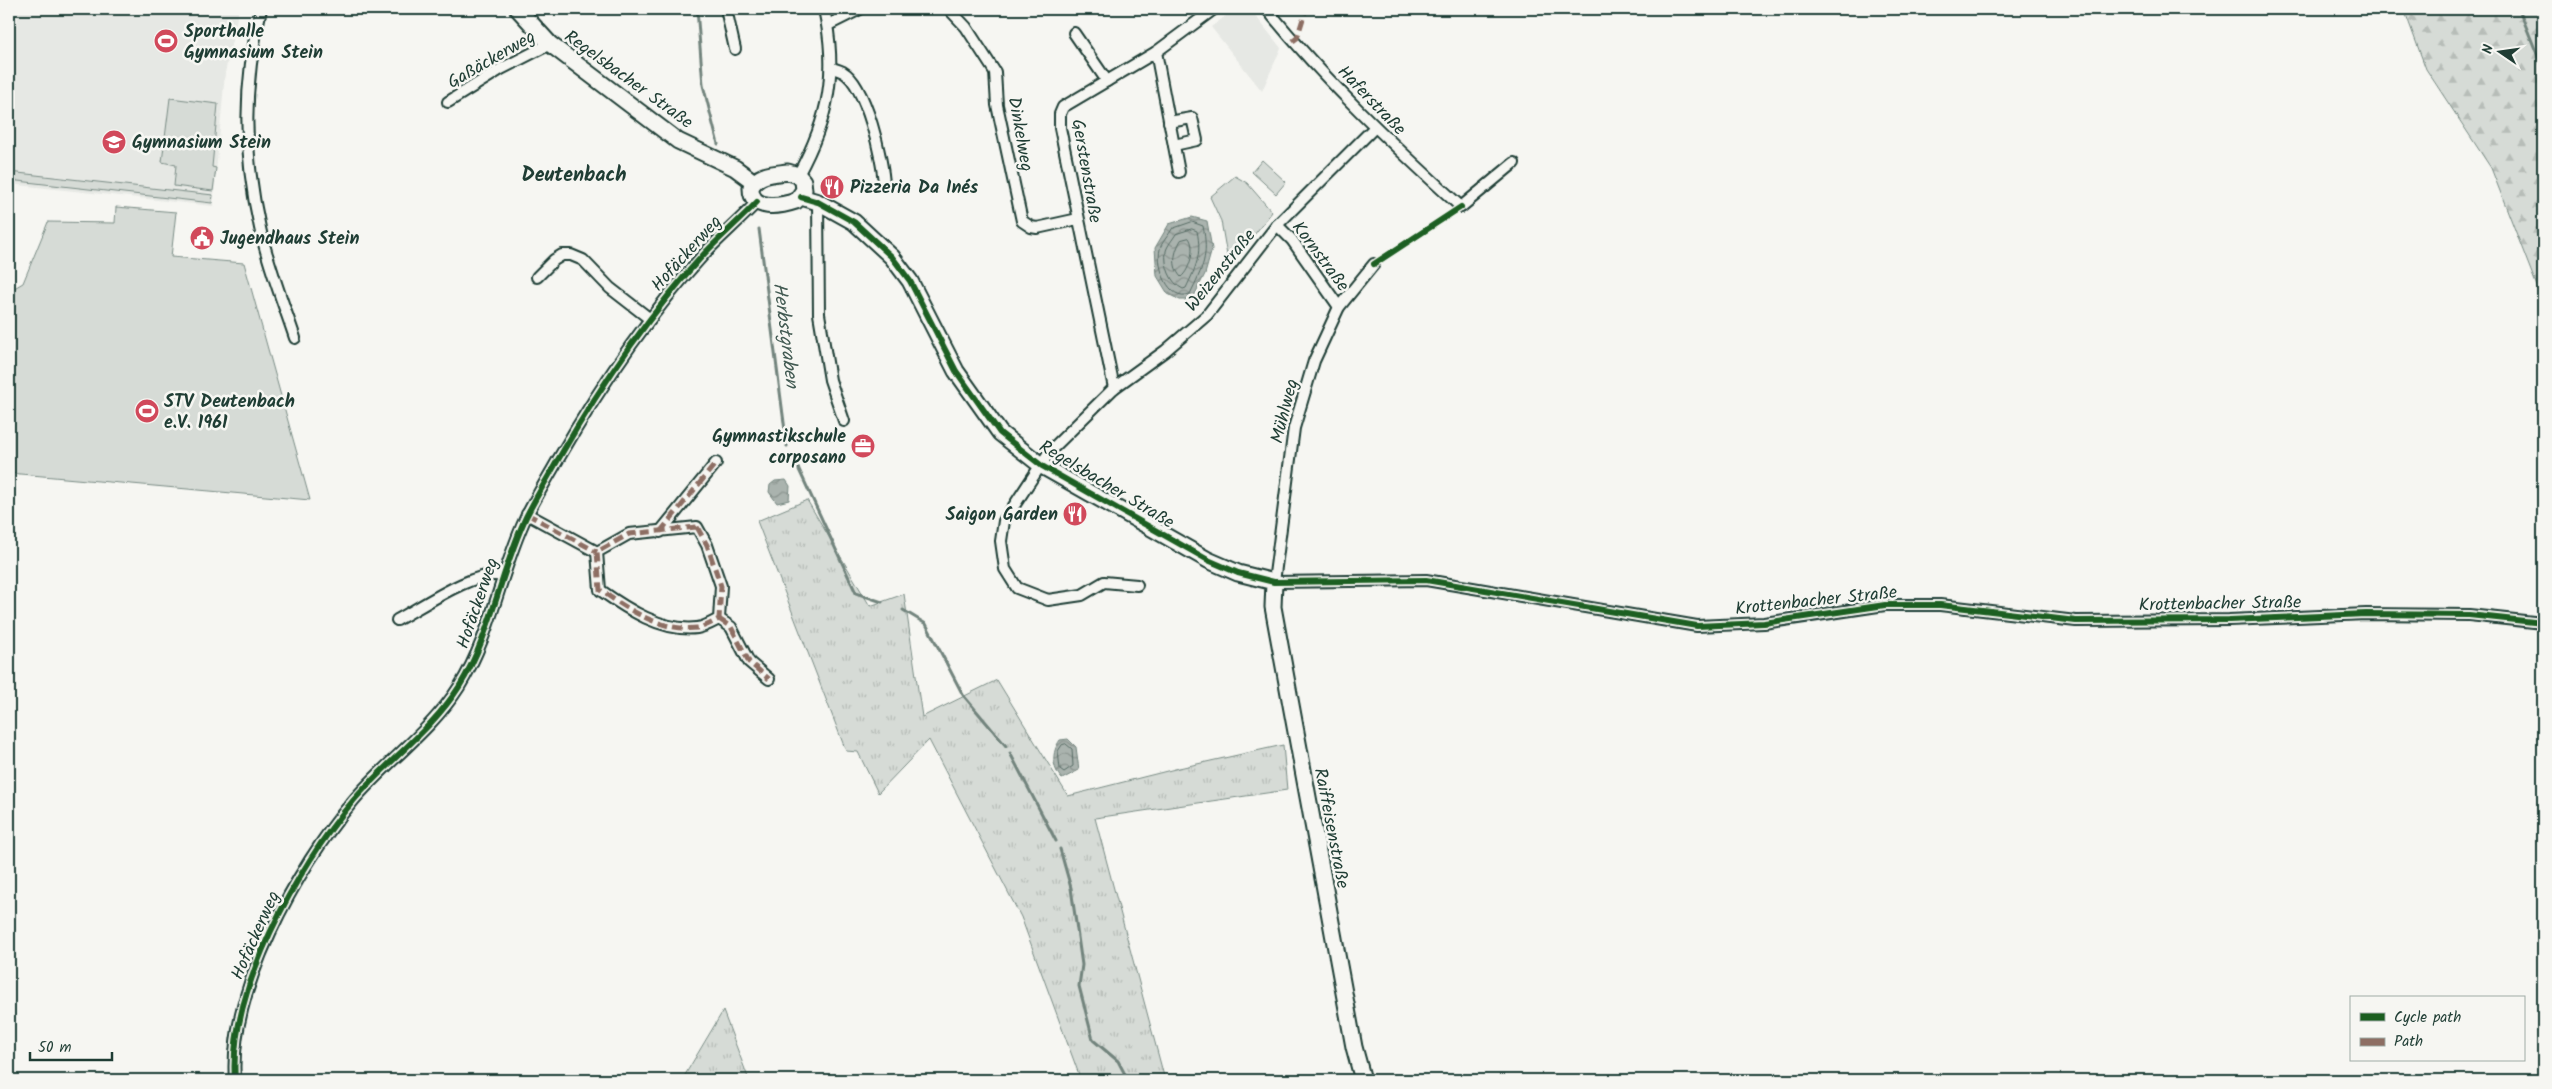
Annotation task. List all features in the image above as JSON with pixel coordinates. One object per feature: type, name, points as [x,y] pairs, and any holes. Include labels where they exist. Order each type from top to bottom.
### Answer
[{"type":"street","points":[[261,9],[248,74],[248,147],[260,230],[295,338]]},
{"type":"street","name":"Regelsbacher Straße","points":[[518,9],[550,44],[678,141],[735,168],[754,182]]},
{"type":"street","points":[[726,9],[735,49]]},
{"type":"street","points":[[798,175],[820,128],[827,105],[832,68],[828,24],[824,9]]},
{"type":"street","points":[[828,24],[860,9]]},
{"type":"street","name":"Dinkelweg","points":[[950,9],[966,27],[995,72],[997,105],[1022,221],[1031,227],[1038,228],[1078,219]]},
{"type":"street","name":"Gerstenstraße","points":[[1114,388],[1060,128],[1060,114],[1063,107],[1156,52],[1214,9]]},
{"type":"street","name":"Haferstraße","points":[[1267,9],[1292,41],[1374,128],[1460,207],[1514,163]]},
{"type":"street","points":[[1074,33],[1107,81]]},
{"type":"street","name":"Gaßäckerweg","points":[[448,102],[501,69],[550,44]]},
{"type":"street","points":[[1156,52],[1179,172]]},
{"type":"street","points":[[832,68],[844,72],[860,95],[878,143],[883,167],[884,186]]},
{"type":"street","points":[[1169,122],[1192,118],[1197,140],[1174,145]]},
{"type":"street","name":"Weizenstraße","points":[[1137,585],[1104,582],[1082,595],[1048,600],[1017,588],[1005,569],[1001,541],[1004,521],[1042,466],[1050,451],[1114,388],[1165,351],[1207,315],[1277,225],[1374,128]]},
{"type":"street","points":[[788,172],[798,175],[805,186],[802,196],[796,201],[779,205],[767,205],[757,202],[751,193],[754,182],[765,175],[788,172]]},
{"type":"street","name":"Regelsbacher Straße","points":[[802,196],[818,202],[854,222],[892,257],[910,281],[956,371],[1000,433],[1042,466],[1208,560],[1238,573],[1274,582]]},
{"type":"street","name":"Hofäckerweg","points":[[235,1080],[237,1031],[245,998],[259,962],[285,906],[326,835],[353,802],[441,711],[460,686],[485,634],[502,576],[527,514],[572,435],[650,319],[705,253],[757,202]]},
{"type":"street","points":[[818,202],[819,314],[830,380],[844,421]]},
{"type":"street","name":"Kornstraße","points":[[1277,225],[1292,240],[1339,307]]},
{"type":"street","points":[[537,277],[554,260],[562,255],[571,255],[583,260],[610,288],[650,319]]},
{"type":"street","name":"Mühlweg","points":[[1274,582],[1294,428],[1314,361],[1339,307],[1374,264]]},
{"type":"street","points":[[660,532],[716,463]]},
{"type":"street","points":[[527,514],[597,552]]},
{"type":"street","points":[[597,552],[629,534],[697,527],[707,545],[721,586],[720,619]]},
{"type":"street","points":[[597,552],[600,590],[629,611],[669,626],[698,628],[720,619]]},
{"type":"street","points":[[397,620],[467,582],[495,574],[502,576]]},
{"type":"street","name":"Krottenbacher Straße","points":[[1274,582],[1426,580],[1696,626],[1764,623],[1885,605],[1940,604],[2076,621],[2229,620],[2366,614],[2468,615],[2543,623]]},
{"type":"street","name":"Raiffeisenstraße","points":[[1274,582],[1273,607],[1281,653],[1354,1047],[1363,1080]]},
{"type":"street","points":[[720,619],[731,627],[749,662],[769,679]]},
{"type":"shaded area","name":"Gymnasium Stein","points":[[18,9],[239,9],[225,73],[213,206],[9,184],[9,100]]},
{"type":"shaded area","points":[[1235,9],[1250,9],[1281,48],[1262,91],[1211,27]]},
{"type":"green space","points":[[2404,9],[2543,9],[2543,302],[2491,168],[2426,69]]},
{"type":"green space","points":[[170,98],[218,104],[212,167],[216,168],[213,191],[174,186],[176,165],[162,162]]},
{"type":"green space","points":[[1262,160],[1286,182],[1276,194],[1252,172]]},
{"type":"green space","points":[[9,172],[213,195],[212,203],[9,180]]},
{"type":"green space","points":[[1235,176],[1247,183],[1272,212],[1229,267],[1221,221],[1210,197]]},
{"type":"green space","name":"STV Deutenbach e.V. 1961","points":[[116,207],[176,212],[171,257],[244,263],[310,500],[9,473],[9,291],[23,283],[48,222],[115,223]]},
{"type":"green space","points":[[807,500],[870,606],[904,594],[922,717],[997,680],[1068,796],[1179,768],[1283,745],[1287,790],[1095,818],[1165,1080],[1081,1080],[1021,917],[929,740],[878,793],[858,752],[846,751],[757,521]]},
{"type":"green space","points":[[723,1011],[749,1080],[682,1080]]},
{"type":"water","points":[[1192,217],[1207,221],[1212,249],[1205,274],[1192,300],[1180,300],[1168,294],[1157,276],[1155,248],[1169,224]]},
{"type":"water","points":[[786,480],[790,486],[789,500],[777,503],[769,492],[770,485],[775,481]]},
{"type":"water","points":[[1068,739],[1076,747],[1079,770],[1062,779],[1056,770],[1054,755],[1060,740]]},
{"type":"waterway","name":"Herbstgraben","points":[[697,9],[703,85],[718,144]]},
{"type":"waterway","points":[[2519,9],[2543,69]]},
{"type":"waterway","name":"Herbstgraben","points":[[759,229],[787,446]]},
{"type":"waterway","name":"Herbstgraben","points":[[795,461],[856,593],[882,602]]},
{"type":"waterway","points":[[903,610],[926,624],[963,695],[1006,746]]},
{"type":"waterway","points":[[1010,753],[1056,841]]},
{"type":"waterway","points":[[1060,849],[1071,888],[1082,965],[1079,986],[1093,1040],[1118,1061],[1128,1080]]},
{"type":"marked path","points":[[1293,41],[1297,38],[1306,9]]},
{"type":"marked path","points":[[660,532],[716,463]]},
{"type":"marked path","points":[[527,514],[597,552]]},
{"type":"marked path","points":[[697,527],[707,545],[721,586],[719,619],[706,626],[697,628],[684,628],[658,623],[622,605],[600,590],[597,552],[629,534],[697,527]]},
{"type":"marked path","points":[[719,619],[731,627],[749,662],[769,679]]},
{"type":"cycle path","points":[[801,197],[818,202],[854,222],[892,257],[910,281],[956,371],[1000,433],[1042,466],[1208,560],[1238,573],[1274,582],[1426,580],[1697,626],[1764,623],[1885,605],[1940,605],[2076,621],[2229,620],[2366,614],[2469,615],[2543,623]]},
{"type":"cycle path","points":[[235,1080],[236,1045],[243,1009],[254,970],[270,932],[289,895],[310,860],[353,801],[422,732],[448,703],[459,687],[480,646],[509,559],[526,517],[575,431],[626,351],[664,301],[705,253],[757,202]]},
{"type":"cycle path","points":[[1374,264],[1461,207]]},
{"type":"place","name":"Sporthalle Gymnasium Stein","points":[[166,41]]},
{"type":"place","name":"Gymnasium Stein","points":[[114,142]]},
{"type":"place","name":"Pizzeria Da Inés","points":[[832,187]]},
{"type":"place","name":"Jugendhaus Stein","points":[[202,238]]},
{"type":"place","name":"STV Deutenbach e.V. 1961","points":[[147,411]]},
{"type":"place","name":"Gymnastikschule corposano","points":[[863,446]]},
{"type":"place","name":"Saigon Garden","points":[[1075,514]]},
{"type":"district","name":"Deutenbach","points":[[574,174]]}]
